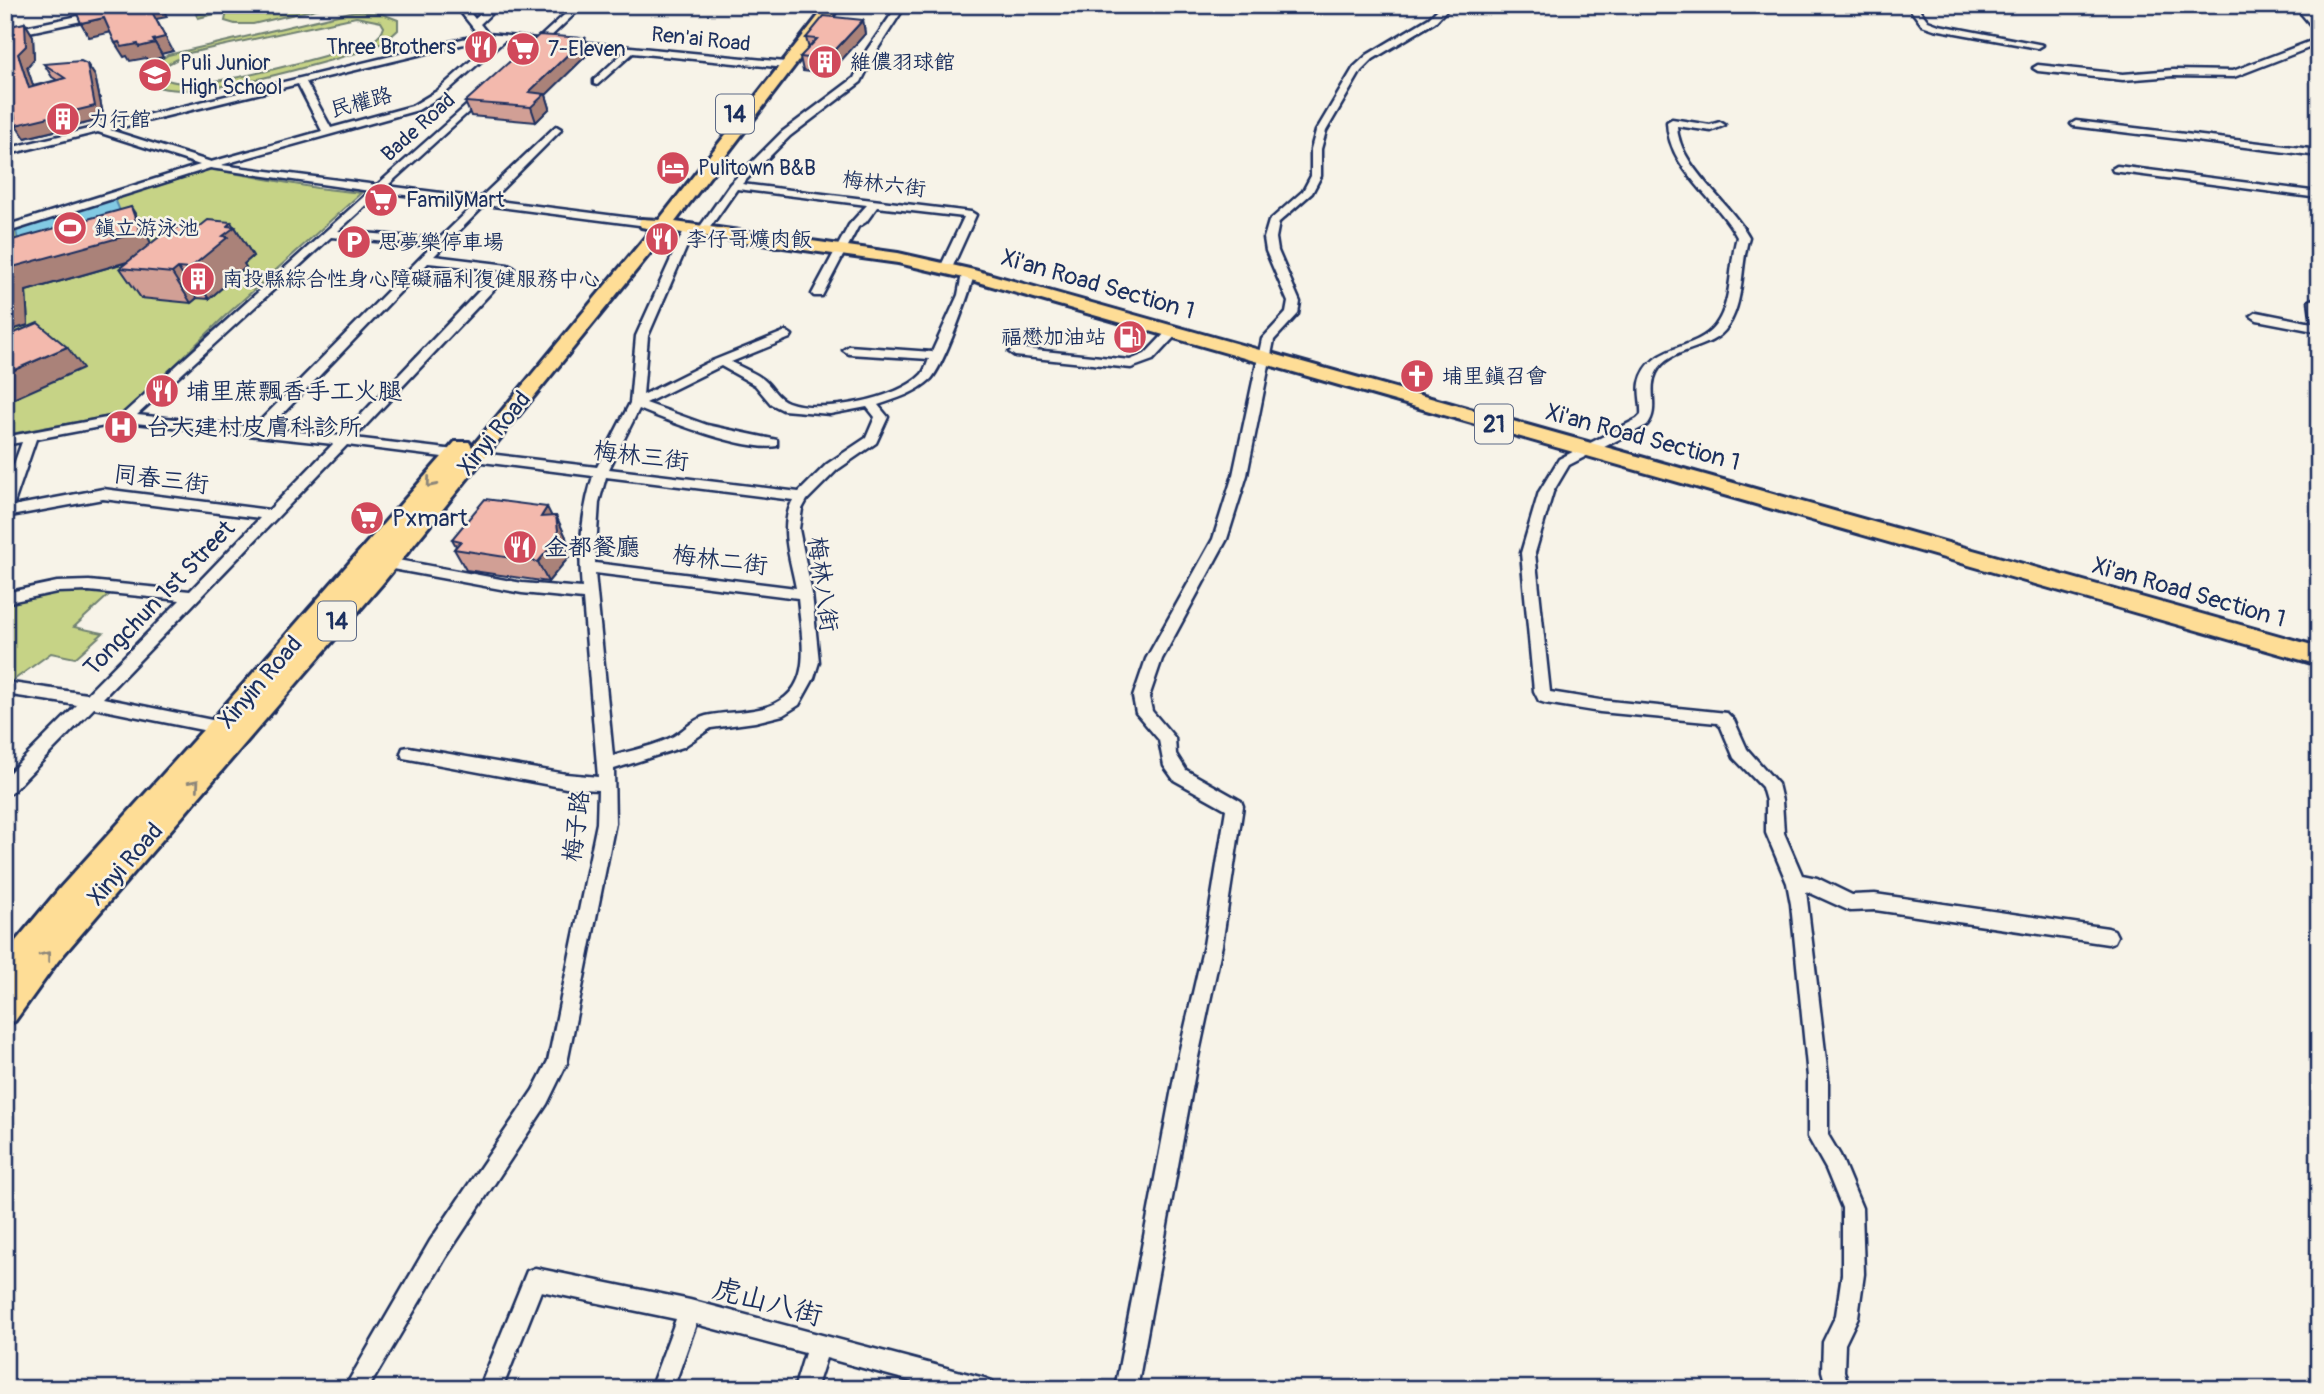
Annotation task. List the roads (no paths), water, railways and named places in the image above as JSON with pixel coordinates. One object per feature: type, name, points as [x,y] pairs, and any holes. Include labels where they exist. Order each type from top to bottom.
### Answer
[{"type":"main road","name":"14","points":[[780,65],[823,5]]},
{"type":"main road","name":"Xinyi Road","points":[[5,1010],[48,952],[230,730],[387,563],[466,456],[780,65],[834,5]]},
{"type":"main road","name":"Xi'an Road Section 1","points":[[655,224],[840,249],[946,268],[2319,656]]},
{"type":"main road","name":"Xinyin Road","points":[[5,976],[70,896],[230,730],[466,456]]},
{"type":"street","points":[[459,5],[485,36]]},
{"type":"street","points":[[474,25],[496,5]]},
{"type":"street","points":[[521,59],[580,5]]},
{"type":"street","name":"梅子路","points":[[355,1389],[438,1250],[540,1097],[557,1063],[606,823],[607,784],[587,566],[592,502],[600,474],[635,403],[642,335],[696,230],[734,186],[795,127],[858,79],[872,50],[902,5]]},
{"type":"street","points":[[1126,1389],[1187,1062],[1213,945],[1236,806],[1220,796],[1188,784],[1176,771],[1166,752],[1167,738],[1143,713],[1141,697],[1154,659],[1220,539],[1240,475],[1268,340],[1292,314],[1294,302],[1272,251],[1270,239],[1275,221],[1307,193],[1316,177],[1321,131],[1357,69],[1370,57],[1425,25],[1447,5]]},
{"type":"street","points":[[1911,5],[1925,23],[1937,27],[2038,45]]},
{"type":"street","points":[[2298,5],[2319,32]]},
{"type":"street","points":[[5,34],[114,11]]},
{"type":"street","points":[[5,151],[485,36]]},
{"type":"street","name":"Ren'ai Road","points":[[485,36],[780,65]]},
{"type":"street","name":"民權路","points":[[5,230],[210,165],[415,108],[440,93],[501,38]]},
{"type":"street","points":[[2038,68],[2123,77],[2173,73],[2234,74],[2319,41]]},
{"type":"street","points":[[597,82],[631,50]]},
{"type":"street","points":[[301,80],[327,131]]},
{"type":"street","name":"Bade Road","points":[[126,418],[491,86]]},
{"type":"street","points":[[1720,125],[1711,128],[1672,122],[1670,131],[1677,150],[1732,216],[1743,237],[1737,254],[1739,272],[1722,326],[1713,335],[1681,346],[1652,370],[1646,383],[1647,416],[1642,422],[1563,463],[1546,492],[1528,553],[1542,691],[1545,697],[1600,706],[1721,717],[1728,724],[1740,753],[1770,783],[1774,801],[1775,833],[1796,883],[1818,1077],[1818,1137],[1833,1162],[1852,1208],[1853,1274],[1847,1317],[1834,1342],[1833,1371],[1838,1389]]},
{"type":"street","points":[[2076,124],[2319,153]]},
{"type":"street","name":"Xi'an Road Section 1","points":[[98,129],[210,165],[655,224]]},
{"type":"street","points":[[257,432],[556,129]]},
{"type":"street","points":[[2117,169],[2319,195]]},
{"type":"street","name":"梅林六街","points":[[734,186],[971,215],[955,243],[954,253],[946,268]]},
{"type":"street","points":[[818,294],[840,249],[855,225],[875,202]]},
{"type":"street","points":[[329,234],[442,243]]},
{"type":"street","name":"Tongchun 1st Street","points":[[5,788],[270,515],[346,441],[508,268],[427,259]]},
{"type":"street","points":[[722,362],[759,382],[775,401],[788,407],[831,410],[870,403],[907,391],[928,375],[934,356],[964,295],[968,274]]},
{"type":"street","points":[[2257,316],[2319,328],[2315,301],[2319,299]]},
{"type":"street","points":[[1015,352],[1131,364],[1149,356],[1172,332]]},
{"type":"street","points":[[635,403],[786,335]]},
{"type":"street","points":[[849,350],[934,356]]},
{"type":"street","points":[[635,403],[694,426],[742,439],[772,443]]},
{"type":"street","name":"梅林八街","points":[[605,765],[677,742],[707,722],[755,716],[788,706],[799,692],[810,668],[805,594],[792,528],[794,509],[802,497],[832,467],[875,436],[882,417],[870,403]]},
{"type":"street","points":[[5,441],[126,418]]},
{"type":"street","name":"梅林三街","points":[[126,418],[346,441],[802,497]]},
{"type":"street","points":[[5,510],[31,436]]},
{"type":"street","name":"同春三街","points":[[5,510],[103,494],[270,515]]},
{"type":"street","points":[[387,563],[522,588],[589,594]]},
{"type":"street","name":"梅林二街","points":[[587,566],[805,594]]},
{"type":"street","points":[[5,598],[57,587],[89,586],[192,596]]},
{"type":"street","points":[[5,688],[90,701],[230,730]]},
{"type":"street","points":[[410,753],[566,781],[607,784]]},
{"type":"street","points":[[1796,883],[1811,883],[1850,903],[1875,902],[2108,936]]},
{"type":"street","name":"虎山八街","points":[[490,1389],[535,1279],[690,1311],[969,1387]]},
{"type":"street","points":[[661,1389],[690,1311]]},
{"type":"street","points":[[805,1389],[818,1346]]},
{"type":"water","name":"鎮立游泳池","points":[[115,199],[126,225],[21,257],[16,230]]},
{"type":"place","name":"Three Brothers","points":[[481,47]]},
{"type":"place","name":"7-Eleven","points":[[523,49]]},
{"type":"place","name":"維儂羽球館","points":[[825,62]]},
{"type":"place","name":"Puli Junior High School","points":[[155,75]]},
{"type":"place","name":"力行館","points":[[63,119]]},
{"type":"place","name":"Pulitown B&B","points":[[673,168]]},
{"type":"place","name":"FamilyMart","points":[[381,200]]},
{"type":"place","name":"鎮立游泳池","points":[[70,228]]},
{"type":"place","name":"李仔哥爌肉飯","points":[[662,239]]},
{"type":"place","name":"思夢樂停車場","points":[[354,242]]},
{"type":"place","name":"南投縣綜合性身心障礙福利復健服務中心","points":[[198,279]]},
{"type":"place","name":"福懋加油站","points":[[1130,337]]},
{"type":"place","name":"埔里鎮召會","points":[[1417,376]]},
{"type":"place","name":"埔里蔗飄香手工火腿","points":[[162,391]]},
{"type":"place","name":"台大建村皮膚科診所","points":[[121,427]]},
{"type":"place","name":"Pxmart","points":[[367,518]]},
{"type":"place","name":"金都餐廳","points":[[520,547]]}]
